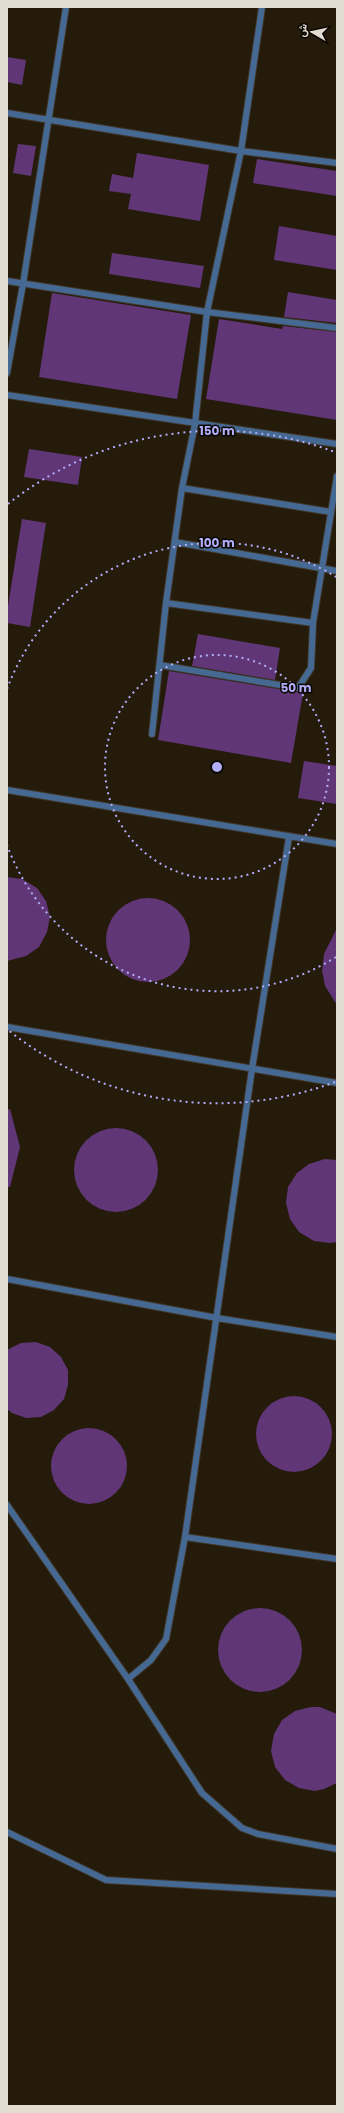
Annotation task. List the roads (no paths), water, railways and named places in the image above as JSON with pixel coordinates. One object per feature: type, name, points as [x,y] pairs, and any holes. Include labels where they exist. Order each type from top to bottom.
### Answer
[{"type":"lane","points":[[7,372],[23,284],[66,7]]},
{"type":"lane","points":[[152,734],[166,603],[182,488],[195,424],[207,312],[240,151],[262,7]]},
{"type":"lane","points":[[7,113],[240,151],[337,163]]},
{"type":"lane","points":[[7,281],[207,312],[337,328]]},
{"type":"lane","points":[[7,396],[337,444]]},
{"type":"lane","points":[[160,664],[298,688],[311,668],[313,623],[337,476]]},
{"type":"lane","points":[[182,488],[331,512]]},
{"type":"lane","points":[[175,542],[337,570]]},
{"type":"lane","points":[[166,603],[313,623]]},
{"type":"lane","points":[[7,790],[337,844]]},
{"type":"lane","points":[[128,1678],[151,1660],[166,1639],[185,1537],[252,1069],[289,837]]},
{"type":"lane","points":[[7,1027],[337,1084]]},
{"type":"lane","points":[[7,1279],[217,1318],[337,1337]]},
{"type":"lane","points":[[7,1505],[128,1678],[202,1793],[242,1828],[258,1834],[337,1848]]},
{"type":"lane","points":[[185,1537],[337,1559]]},
{"type":"lane","points":[[7,1832],[106,1880],[337,1894]]}]
